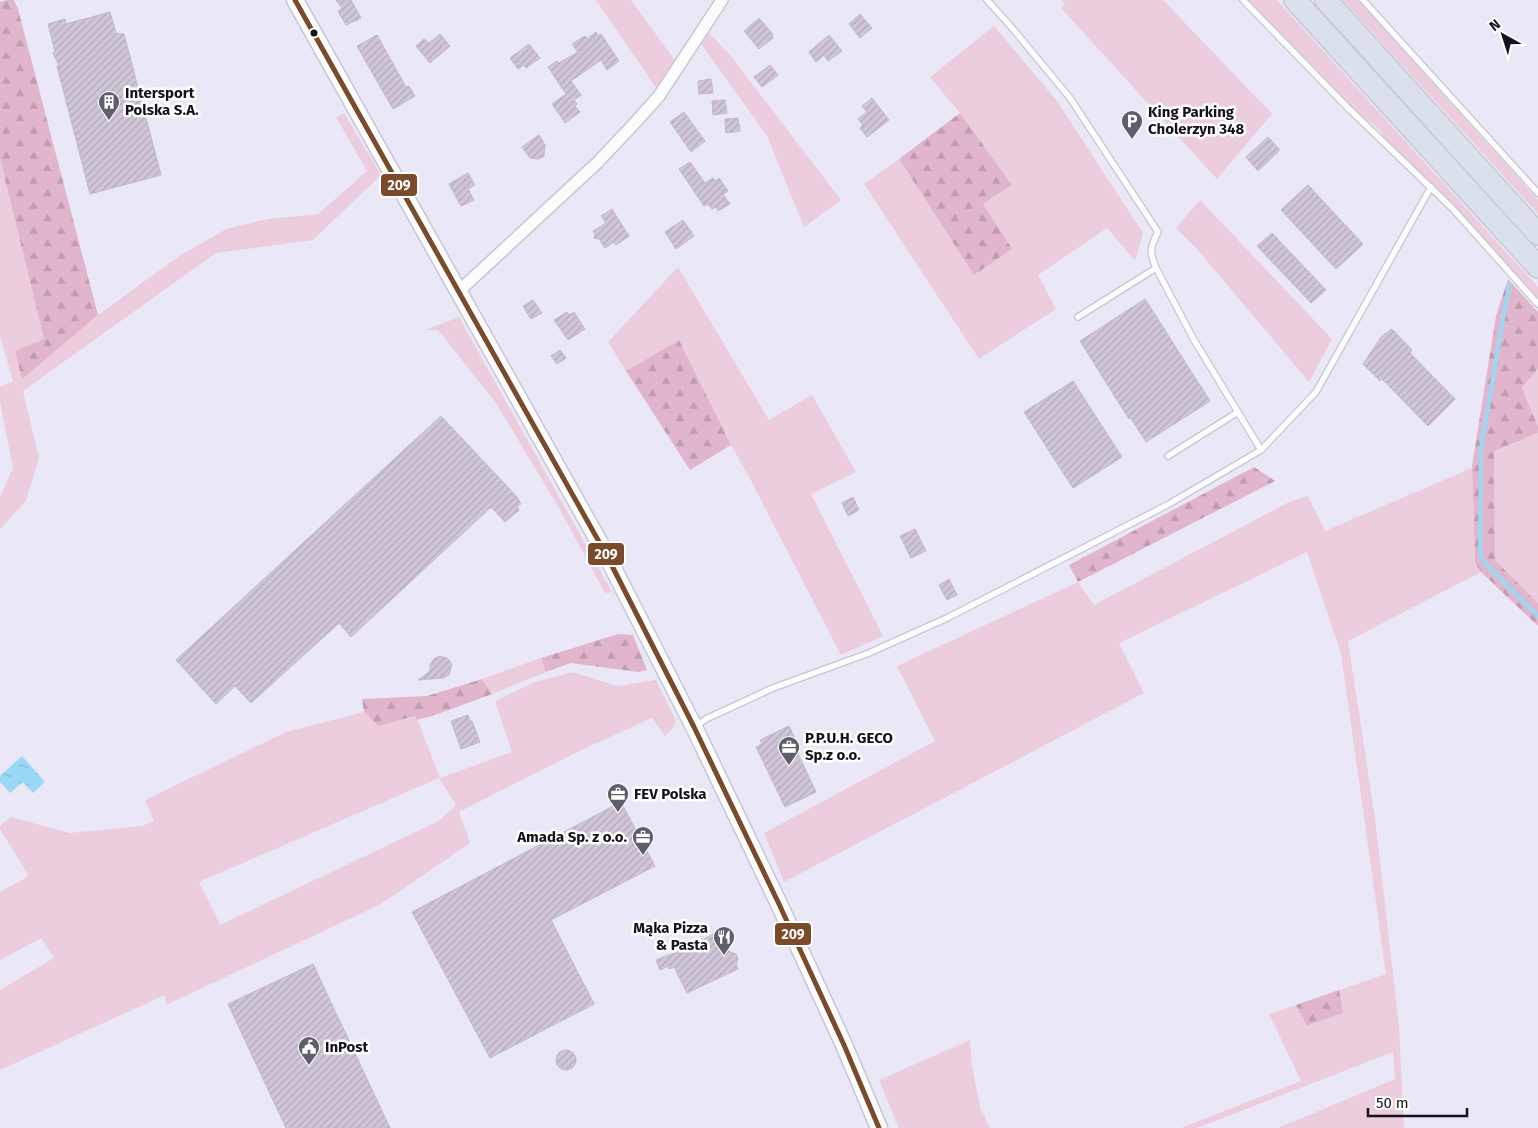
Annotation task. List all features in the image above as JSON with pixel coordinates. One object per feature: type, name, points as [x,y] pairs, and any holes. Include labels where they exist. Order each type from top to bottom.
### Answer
[{"type":"highway","points":[[1295,0],[1538,267]]},
{"type":"highway","points":[[1326,0],[1538,234]]},
{"type":"main road","points":[[295,0],[607,556],[694,727],[840,1036],[880,1128]]},
{"type":"street","points":[[459,291],[597,163],[659,96],[722,0]]},
{"type":"lane","points":[[986,0],[1013,28],[1070,98],[1158,232],[1150,253],[1156,268],[1194,340],[1261,450]]},
{"type":"lane","points":[[1243,0],[1348,108],[1452,208],[1538,304]]},
{"type":"lane","points":[[1363,0],[1538,193]]},
{"type":"lane","points":[[694,727],[708,718],[773,688],[869,653],[947,618],[1169,504],[1261,450],[1316,392],[1431,187]]},
{"type":"lane","points":[[1078,317],[1156,268]]},
{"type":"lane","points":[[1168,456],[1238,412]]},
{"type":"shaded area","points":[[596,0],[631,0],[676,62],[657,89]]},
{"type":"shaded area","points":[[1061,0],[1163,0],[1272,114],[1217,179],[1061,8],[1065,4]]},
{"type":"shaded area","points":[[1248,0],[1277,0],[1538,287],[1538,298],[1439,191],[1384,139],[1377,127],[1364,120]]},
{"type":"shaded area","points":[[1343,0],[1358,0],[1538,200],[1538,214]]},
{"type":"shaded area","points":[[994,26],[1057,101],[1143,233],[1135,261],[1107,228],[1038,275],[1056,309],[979,359],[864,184],[899,159],[974,275],[1011,249],[983,204],[1012,185],[960,113],[930,77]]},
{"type":"shaded area","points":[[709,33],[730,55],[841,200],[804,227],[767,136],[701,44]]},
{"type":"shaded area","points":[[344,113],[381,175],[313,240],[216,253],[23,391],[39,458],[26,501],[0,529],[0,497],[13,468],[0,402],[0,387],[13,381],[0,336],[0,159],[44,340],[15,351],[22,378],[98,315],[178,257],[226,229],[268,219],[318,214],[367,171],[336,117]]},
{"type":"shaded area","points":[[1200,200],[1332,339],[1309,382],[1196,248],[1176,228]]},
{"type":"shaded area","points":[[678,267],[769,420],[812,395],[856,472],[811,494],[883,636],[841,655],[731,445],[679,340],[626,371],[608,342]]},
{"type":"shaded area","points":[[459,317],[612,592],[605,593],[559,508],[496,403],[438,330],[425,330]]},
{"type":"shaded area","points":[[1538,369],[1538,427],[1522,386]]},
{"type":"shaded area","points":[[1538,433],[1538,603],[1495,560],[1494,451]]},
{"type":"shaded area","points":[[1472,468],[1475,562],[1481,572],[1348,641],[1375,818],[1399,1026],[1404,1128],[1278,1128],[1395,1079],[1393,1052],[1197,1128],[1181,1128],[1301,1081],[1269,1014],[1296,1005],[1308,1026],[1343,1013],[1339,990],[1386,974],[1341,653],[1307,552],[1119,643],[1144,693],[784,882],[764,833],[935,741],[897,666],[1078,582],[1094,605],[1289,502],[1308,496],[1325,531]]},
{"type":"shaded area","points":[[541,658],[546,672],[492,694],[482,679]]},
{"type":"shaded area","points":[[573,672],[617,686],[656,680],[676,721],[672,729],[665,736],[652,718],[577,752],[459,812],[470,843],[381,904],[166,1005],[165,995],[0,1070],[0,990],[54,958],[41,938],[0,960],[0,892],[29,876],[0,829],[0,826],[11,817],[69,833],[142,826],[154,821],[145,800],[286,732],[364,712],[378,726],[416,716],[440,778],[512,752],[495,701],[535,682]],"holes":[[[439,778],[456,805],[439,821],[220,925],[199,882]]]},
{"type":"shaded area","points":[[970,1040],[972,1066],[980,1107],[990,1128],[899,1128],[879,1080]]},
{"type":"green space","points":[[14,0],[18,9],[98,315],[22,379],[15,351],[44,339],[0,159],[0,2]]},
{"type":"green space","points":[[960,113],[1012,185],[983,204],[1012,249],[974,275],[899,159]]},
{"type":"green space","points":[[1508,279],[1538,312],[1538,369],[1522,387],[1538,427],[1538,433],[1494,451],[1495,560],[1538,603],[1538,626],[1481,572],[1475,562],[1472,466],[1496,316]]},
{"type":"green space","points":[[679,340],[731,445],[690,470],[626,371]]},
{"type":"green space","points":[[1254,467],[1275,481],[1078,582],[1069,565]]},
{"type":"green space","points":[[618,634],[633,635],[647,670],[638,672],[571,663],[546,672],[541,658]]},
{"type":"green space","points":[[482,679],[492,694],[417,720],[415,716],[378,726],[364,712],[362,699],[427,696]]},
{"type":"green space","points":[[1339,990],[1343,1013],[1307,1026],[1296,1005]]},
{"type":"water","points":[[22,756],[45,782],[33,793],[23,782],[10,793],[0,782],[0,776]]},
{"type":"building","points":[[336,0],[351,0],[361,18],[346,25],[338,11],[342,8]]},
{"type":"building","name":"Intersport Polska S.A.","points":[[110,12],[116,33],[124,34],[161,175],[90,194],[57,66],[59,66],[53,53],[55,51],[48,24],[65,19],[66,24]]},
{"type":"building","points":[[860,14],[872,28],[860,38],[849,24]]},
{"type":"building","points":[[759,18],[772,33],[773,38],[759,49],[744,31]]},
{"type":"building","points":[[596,32],[598,36],[601,34],[619,61],[607,70],[601,60],[571,81],[581,95],[574,100],[577,104],[575,106],[580,112],[565,123],[552,104],[566,94],[548,67],[578,52],[572,44],[585,36],[587,39]]},
{"type":"building","points":[[440,34],[450,46],[430,63],[416,46],[424,39],[429,43]]},
{"type":"building","points":[[377,35],[406,87],[409,86],[415,96],[393,109],[357,46]]},
{"type":"building","points":[[829,35],[842,51],[828,61],[824,55],[816,62],[809,52]]},
{"type":"building","points":[[529,44],[540,58],[526,68],[524,65],[518,69],[510,58]]},
{"type":"building","points":[[770,65],[778,75],[762,87],[754,77]]},
{"type":"building","points":[[711,79],[713,93],[699,94],[698,81]]},
{"type":"building","points":[[872,98],[889,120],[867,137],[860,128],[863,125],[858,119],[867,112],[862,106]]},
{"type":"building","points":[[725,100],[727,113],[713,115],[712,101]]},
{"type":"building","points":[[684,112],[705,141],[691,152],[670,122]]},
{"type":"building","points":[[738,118],[740,131],[726,133],[725,119]]},
{"type":"building","points":[[539,135],[545,145],[544,156],[538,159],[530,158],[522,147]]},
{"type":"building","points":[[1268,137],[1280,150],[1258,171],[1246,157]]},
{"type":"building","points":[[690,162],[705,183],[713,178],[715,181],[719,178],[728,191],[723,194],[730,204],[718,211],[716,207],[712,209],[708,204],[704,206],[679,169]]},
{"type":"building","points":[[468,173],[475,185],[468,189],[474,200],[461,206],[449,184]]},
{"type":"building","points":[[1308,185],[1363,244],[1336,269],[1281,210]]},
{"type":"building","points":[[612,209],[629,236],[616,245],[614,242],[605,248],[599,239],[594,238],[595,234],[593,231],[606,223],[601,216]]},
{"type":"building","points":[[683,220],[694,236],[676,249],[665,232]]},
{"type":"building","points":[[1272,233],[1326,290],[1311,303],[1257,246]]},
{"type":"building","points":[[1145,299],[1210,401],[1146,442],[1130,417],[1129,419],[1080,341]]},
{"type":"building","points":[[533,300],[542,313],[531,319],[523,306]]},
{"type":"building","points":[[567,312],[569,315],[574,312],[585,329],[568,340],[554,320]]},
{"type":"building","points":[[1392,329],[1412,350],[1410,353],[1455,399],[1428,426],[1382,379],[1380,381],[1363,364],[1381,337]]},
{"type":"building","points":[[560,350],[566,358],[557,364],[551,356]]},
{"type":"building","points":[[1073,381],[1122,457],[1073,488],[1024,412]]},
{"type":"building","points":[[441,416],[517,497],[521,504],[517,506],[519,510],[505,522],[491,507],[351,637],[339,623],[251,703],[235,686],[216,704],[176,660]]},
{"type":"building","points":[[853,497],[859,510],[848,516],[842,503]]},
{"type":"building","points":[[915,529],[926,551],[911,558],[900,536]]},
{"type":"building","points":[[949,579],[957,595],[947,600],[939,585]]},
{"type":"building","points":[[440,656],[447,658],[452,664],[449,675],[443,678],[418,680],[430,671],[430,665],[434,659]]},
{"type":"building","points":[[468,715],[480,742],[461,749],[451,721]]},
{"type":"building","points":[[789,726],[797,743],[794,745],[816,792],[785,807],[756,747],[762,744],[760,740]]},
{"type":"building","points":[[621,802],[655,866],[551,920],[594,1004],[490,1058],[412,912]]},
{"type":"building","points":[[718,932],[725,949],[728,948],[730,952],[736,954],[738,969],[687,993],[674,967],[669,969],[668,966],[660,970],[656,960]]},
{"type":"building","name":"InPost","points":[[313,964],[390,1128],[286,1128],[228,1004]]},
{"type":"building","points":[[562,1050],[570,1050],[576,1056],[576,1064],[570,1070],[562,1070],[556,1064],[556,1056]]},
{"type":"waterway","points":[[1509,285],[1481,449],[1480,553],[1484,562],[1538,616]]},
{"type":"transit line","name":"209","points":[[295,0],[607,556],[694,727],[779,904],[844,1045],[879,1128]]},
{"type":"place","name":"Intersport Polska S.A.","points":[[109,121]]},
{"type":"place","name":"King Parking Cholerzyn 348","points":[[1132,140]]},
{"type":"place","name":"P.P.U.H. GECO Sp.z o.o.","points":[[789,766]]},
{"type":"place","name":"FEV Polska","points":[[618,813]]},
{"type":"place","name":"Amada Sp. z o.o.","points":[[643,856]]},
{"type":"place","name":"Mąka Pizza & Pasta","points":[[724,956]]},
{"type":"place","name":"InPost","points":[[309,1066]]}]
